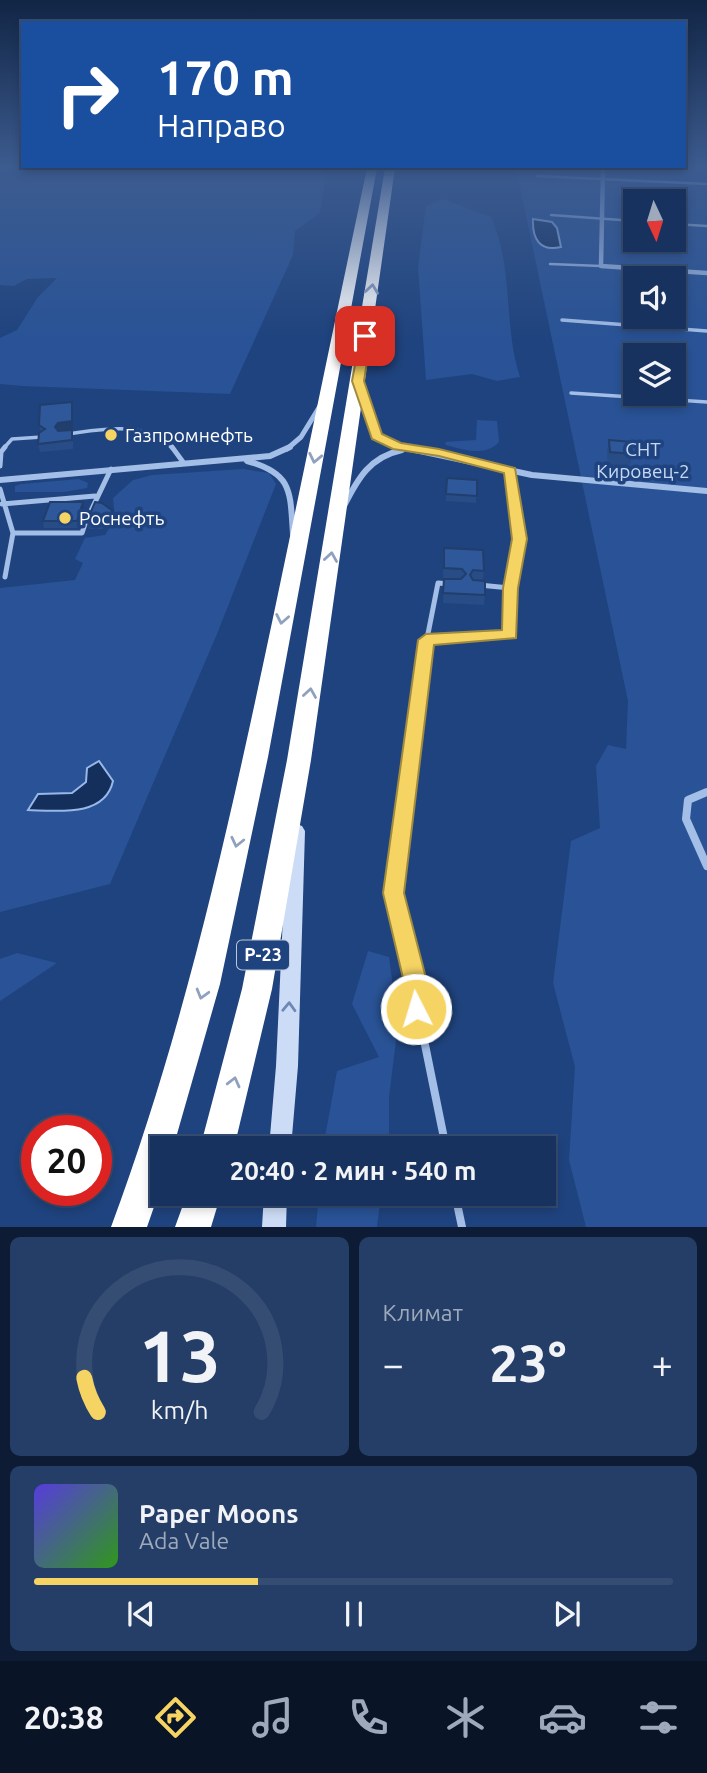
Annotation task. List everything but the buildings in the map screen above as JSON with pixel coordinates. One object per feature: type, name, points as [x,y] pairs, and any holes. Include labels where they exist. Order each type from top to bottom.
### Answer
[{"type":"highway","name":"Р-23","points":[[129,1227],[205,984],[256,757],[361,225]]},
{"type":"highway","name":"Р-23","points":[[220,1136],[257,989],[299,760],[381,225]]},
{"type":"highway","points":[[193,1227],[200,1206]]},
{"type":"main road","name":"Р-23","points":[[281,1136],[287,1066],[299,760]]},
{"type":"main road","points":[[274,1227],[275,1206]]},
{"type":"street","points":[[600,225],[601,266],[707,273]]},
{"type":"street","points":[[358,381],[376,436],[398,447],[420,449],[511,471],[707,491]]},
{"type":"street","points":[[0,480],[239,459],[284,452],[302,440],[328,391]]},
{"type":"street","points":[[336,523],[361,472],[371,462],[399,450],[420,449]]},
{"type":"street","points":[[239,459],[274,468],[288,484],[295,552]]},
{"type":"street","points":[[707,792],[688,800],[686,819],[707,866]]},
{"type":"lane","points":[[550,264],[601,266]]},
{"type":"lane","points":[[562,320],[707,331]]},
{"type":"lane","points":[[571,393],[707,402]]},
{"type":"lane","points":[[61,435],[142,428],[171,443],[183,462]]},
{"type":"lane","points":[[0,466],[1,452],[12,439],[42,437]]},
{"type":"lane","points":[[88,517],[95,496],[111,469]]},
{"type":"lane","points":[[426,640],[510,635],[510,588],[519,539],[511,471]]},
{"type":"lane","points":[[0,489],[2,504],[13,533],[5,577]]},
{"type":"lane","points":[[2,504],[95,496]]},
{"type":"lane","points":[[13,533],[82,533],[85,524]]},
{"type":"lane","points":[[443,1136],[416,1009],[414,978],[394,893],[426,640],[438,583],[460,584]]},
{"type":"lane","points":[[474,585],[510,588]]},
{"type":"lane","points":[[458,1206],[463,1227]]},
{"type":"green space","points":[[0,225],[303,225],[295,231],[293,255],[230,394],[0,384],[0,338],[17,330],[38,297],[57,278],[27,279],[14,286],[0,285]]},
{"type":"green space","points":[[423,225],[494,225],[503,256],[512,337],[520,377],[497,381],[472,374],[426,380],[418,267]]},
{"type":"green space","name":"СНТ Кировец-2","points":[[528,225],[623,225],[623,252],[686,252],[686,225],[707,225],[707,1227],[586,1227],[569,1160],[575,1067],[553,983],[571,841],[600,828],[596,766],[608,745],[626,749],[628,701]]},
{"type":"green space","points":[[477,420],[497,421],[499,442],[494,447],[474,451],[446,445],[445,442],[476,440]]},
{"type":"green space","points":[[243,469],[269,473],[276,484],[217,634],[110,884],[0,912],[0,588],[75,580],[83,563],[75,559],[85,538],[105,535],[115,519],[113,498],[133,480],[152,475]]},
{"type":"green space","points":[[79,479],[88,483],[87,488],[64,492],[15,492],[15,486],[21,484]]},
{"type":"green space","points":[[368,951],[389,957],[398,1024],[389,1097],[389,1136],[325,1136],[337,1071],[379,1057],[352,1004]]},
{"type":"green space","points":[[17,953],[57,963],[0,1001],[0,959]]},
{"type":"green space","points":[[318,1206],[380,1206],[377,1227],[316,1227]]},
{"type":"shaded area","points":[[533,225],[555,225],[561,247],[543,246],[534,233]]},
{"type":"shaded area","points":[[99,761],[113,781],[101,801],[66,811],[28,810],[38,794],[72,793],[86,782],[87,768]]},
{"type":"place","name":"Газпромнефть","points":[[111,435]]},
{"type":"place","name":"Роснефть","points":[[65,518]]},
{"type":"route","points":[[365,336],[358,381],[376,436],[385,443],[398,447],[439,453],[511,471],[519,539],[510,588],[510,635],[426,640],[394,893],[414,978],[416,1009]]}]
